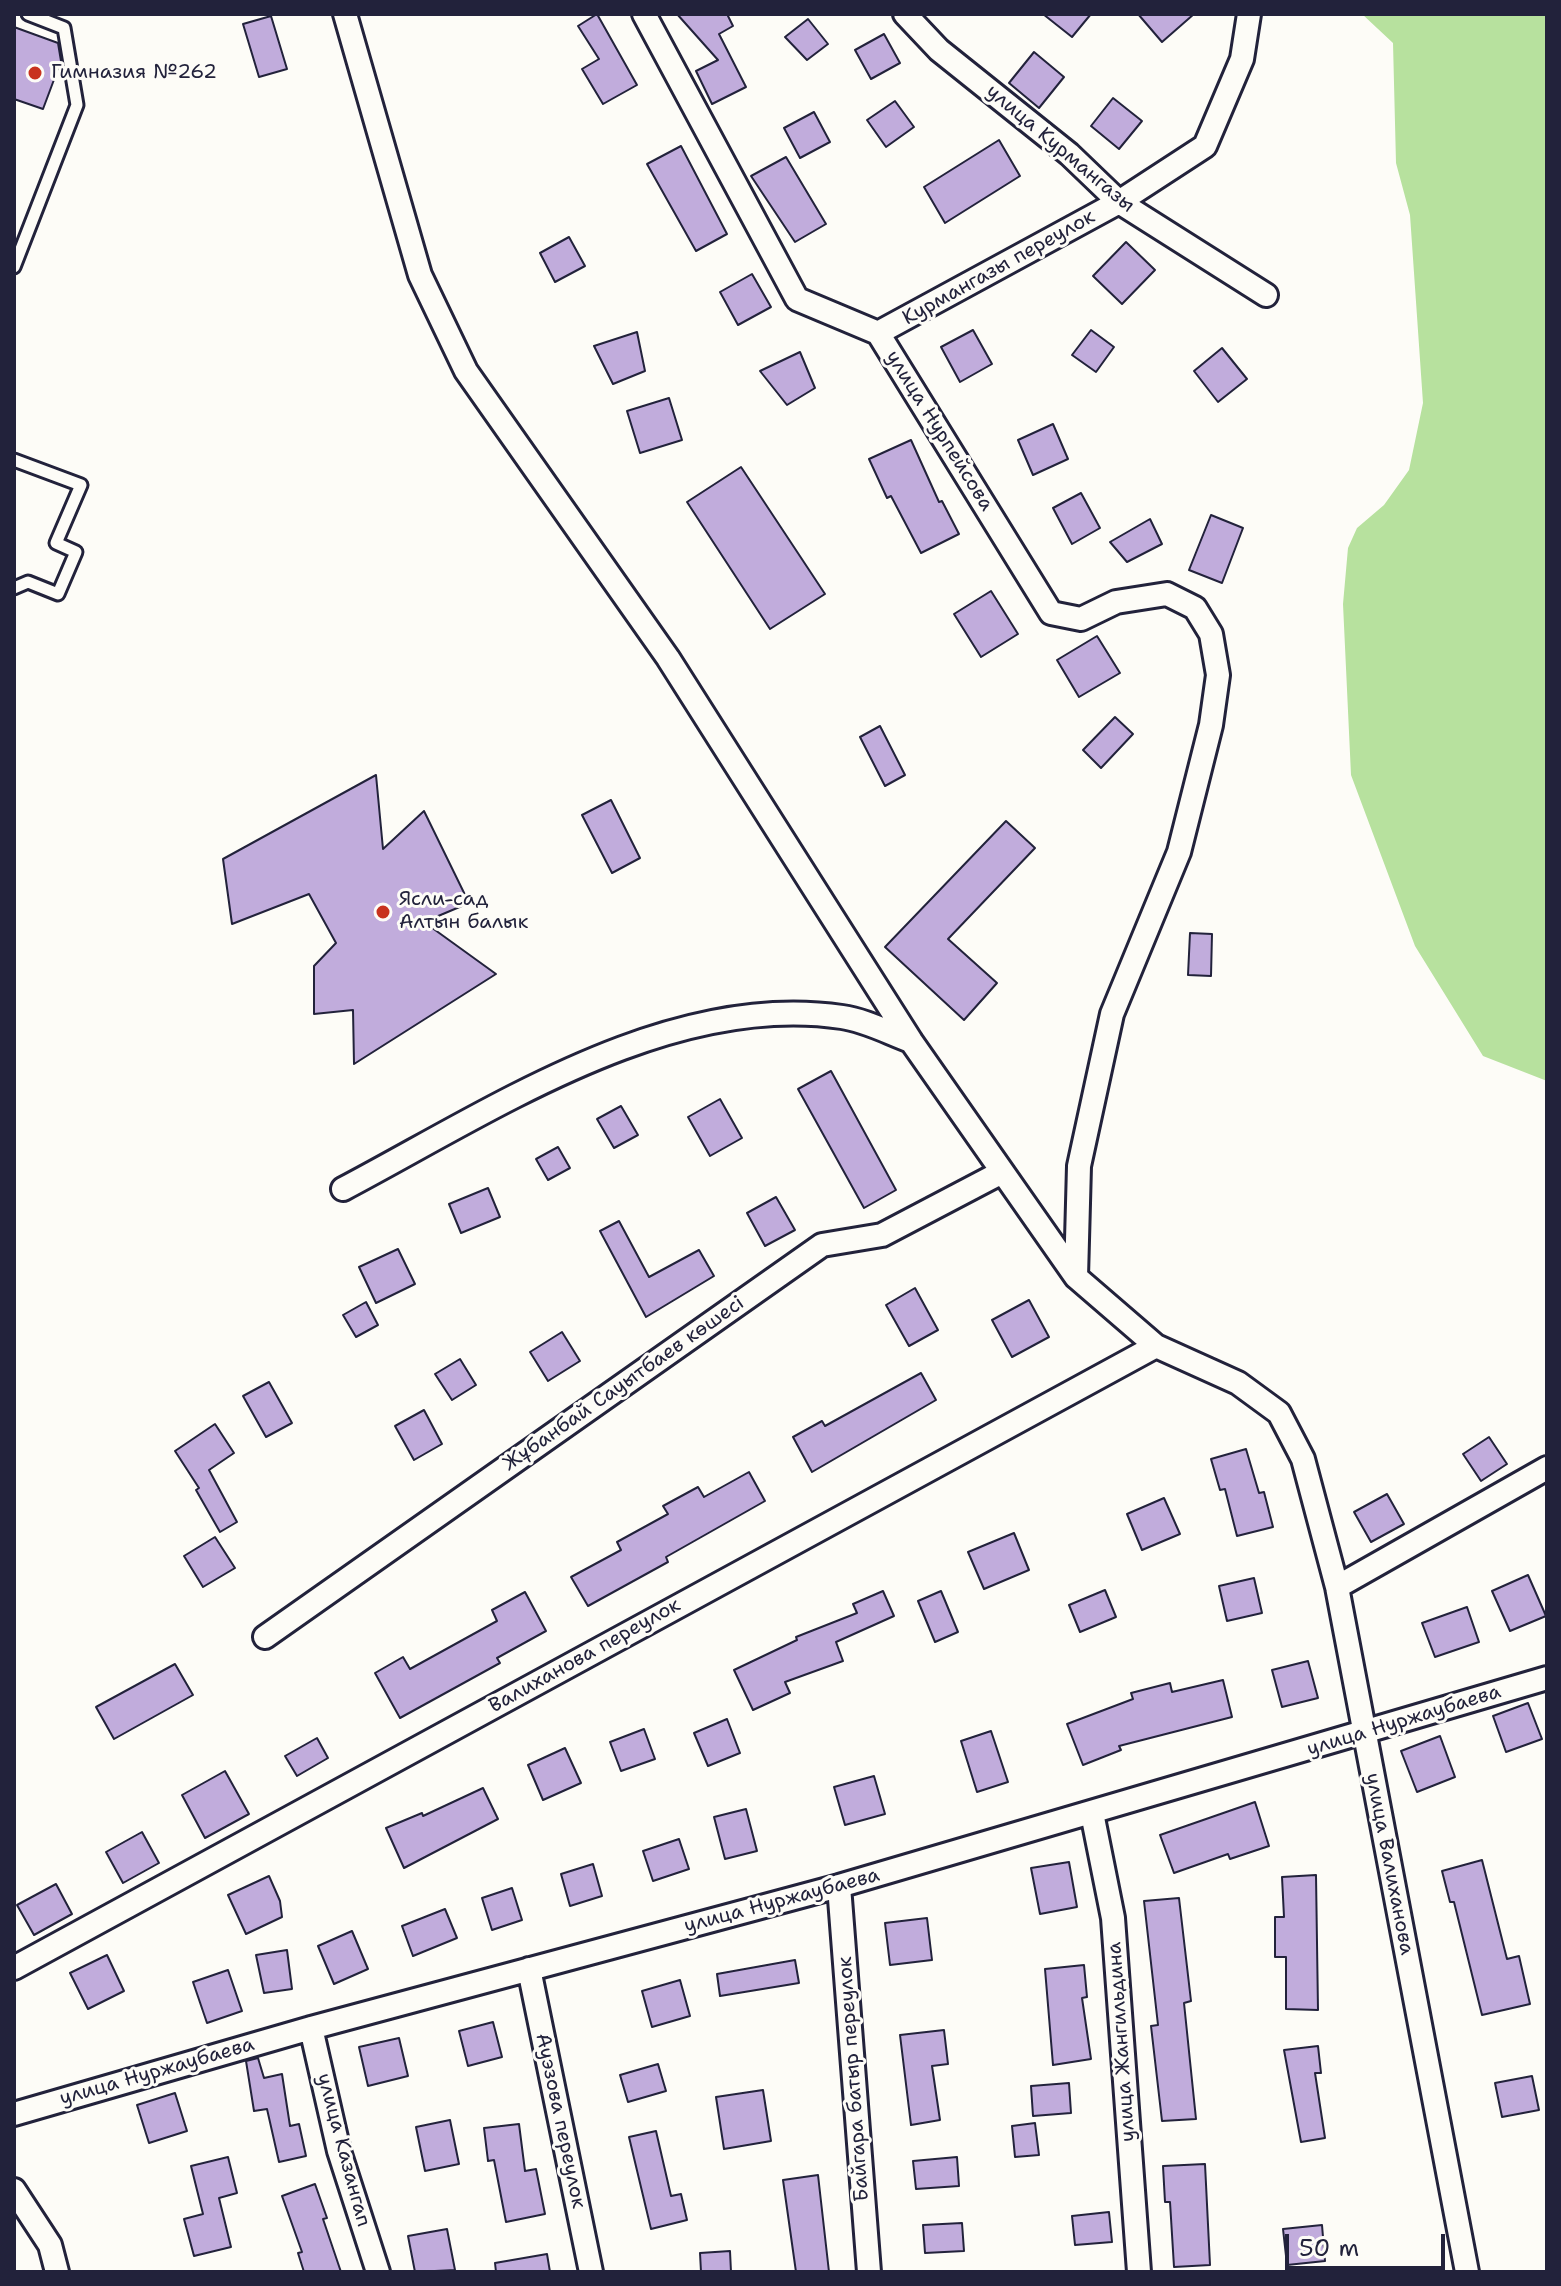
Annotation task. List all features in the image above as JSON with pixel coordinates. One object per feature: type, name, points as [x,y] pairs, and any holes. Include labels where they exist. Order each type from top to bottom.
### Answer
[{"type":"street","name":"улица Валиханова","points":[[345,14],[420,275],[466,371],[668,658],[911,1041],[1076,1277],[1156,1346],[1238,1383],[1279,1413],[1303,1459],[1337,1587],[1467,2272]]},
{"type":"street","name":"улица Нурпейсова","points":[[644,14],[797,299],[878,333],[1051,613],[1081,619],[1116,602],[1167,594],[1195,608],[1211,634],[1218,675],[1211,725],[1179,852],[1112,1014],[1079,1166],[1076,1277]]},
{"type":"street","name":"улица Курмангазы","points":[[905,14],[939,50],[1069,154],[1119,202],[1266,295]]},
{"type":"street","name":"Курмангазы переулок","points":[[878,333],[1119,202],[1205,146],[1242,59],[1249,14]]},
{"type":"street","points":[[343,1189],[619,1047],[694,1024],[768,1014],[844,1017],[911,1041]]},
{"type":"street","name":"Жұбанбай Сауытбаев көшесі","points":[[265,1637],[822,1245],[882,1235],[1002,1172]]},
{"type":"street","name":"Валиханова переулок","points":[[14,1968],[1156,1346]]},
{"type":"street","points":[[1337,1587],[1547,1468]]},
{"type":"street","name":"улица Нуржаубаева","points":[[14,2114],[311,2028],[839,1886],[1547,1678]]},
{"type":"street","name":"улица Жангильдина","points":[[1092,1813],[1113,1918],[1139,2272]]},
{"type":"street","name":"Байгара батыр переулок","points":[[839,1886],[869,2272]]},
{"type":"street","name":"Ауэзова переулок","points":[[529,1969],[591,2272]]},
{"type":"street","name":"улица Казангап","points":[[311,2028],[339,2151],[378,2272]]},
{"type":"street","points":[[14,2190],[50,2245],[57,2272]]},
{"type":"lane","points":[[14,267],[77,105],[64,28],[28,14]]},
{"type":"lane","points":[[14,460],[81,485],[56,543],[76,552],[58,594],[28,582],[14,588]]},
{"type":"green space","points":[[1362,14],[1547,14],[1547,1081],[1483,1056],[1415,946],[1351,775],[1343,604],[1348,548],[1357,528],[1384,505],[1409,470],[1423,403],[1410,215],[1396,163],[1393,43]]},
{"type":"building","points":[[597,14],[637,85],[603,104],[582,69],[599,59],[578,26]]},
{"type":"building","points":[[677,14],[727,14],[733,26],[719,34],[746,87],[712,104],[696,71],[718,60]]},
{"type":"building","points":[[1043,14],[1091,14],[1072,37]]},
{"type":"building","points":[[1138,14],[1194,14],[1162,42]]},
{"type":"building","points":[[271,16],[287,69],[259,77],[243,24]]},
{"type":"building","points":[[808,19],[828,44],[807,60],[785,37]]},
{"type":"building","name":"Гимназия №262","points":[[14,27],[58,43],[61,61],[43,109],[14,99]]},
{"type":"building","points":[[884,34],[900,63],[871,79],[855,50]]},
{"type":"building","points":[[1034,52],[1064,77],[1039,108],[1009,83]]},
{"type":"building","points":[[1113,98],[1142,121],[1119,149],[1091,126]]},
{"type":"building","points":[[895,101],[914,127],[886,147],[867,120]]},
{"type":"building","points":[[814,112],[830,142],[800,158],[784,128]]},
{"type":"building","points":[[999,140],[1020,176],[945,223],[924,187]]},
{"type":"building","points":[[681,146],[727,234],[696,251],[647,164]]},
{"type":"building","points":[[786,157],[826,224],[795,242],[751,176]]},
{"type":"building","points":[[569,237],[585,266],[555,282],[540,253]]},
{"type":"building","points":[[1126,242],[1155,270],[1122,304],[1093,276]]},
{"type":"building","points":[[752,274],[771,307],[738,325],[720,292]]},
{"type":"building","points":[[973,330],[992,364],[960,382],[941,347]]},
{"type":"building","points":[[1091,330],[1114,347],[1096,372],[1072,355]]},
{"type":"building","points":[[637,332],[645,371],[613,384],[594,346]]},
{"type":"building","points":[[1222,348],[1247,379],[1218,402],[1194,371]]},
{"type":"building","points":[[800,352],[815,388],[787,405],[760,371]]},
{"type":"building","points":[[669,398],[682,440],[640,453],[627,411]]},
{"type":"building","points":[[1053,424],[1068,459],[1033,475],[1018,440]]},
{"type":"building","points":[[911,440],[939,502],[942,501],[959,534],[921,553],[891,496],[887,498],[869,459]]},
{"type":"building","points":[[741,467],[825,594],[770,629],[687,502]]},
{"type":"building","points":[[1081,493],[1100,528],[1072,544],[1053,508]]},
{"type":"building","points":[[1211,515],[1243,528],[1222,583],[1189,570]]},
{"type":"building","points":[[1150,519],[1162,544],[1127,562],[1110,542]]},
{"type":"building","points":[[991,591],[1018,634],[981,657],[954,614]]},
{"type":"building","points":[[1097,636],[1120,673],[1079,697],[1057,660]]},
{"type":"building","points":[[1115,717],[1133,734],[1101,768],[1083,750]]},
{"type":"building","points":[[880,726],[905,775],[885,786],[860,737]]},
{"type":"building","name":"Ясли-сад Алтын балык","points":[[376,775],[383,849],[424,811],[469,903],[424,922],[496,974],[354,1064],[353,1010],[314,1014],[314,966],[336,943],[309,894],[232,924],[223,859]]},
{"type":"building","points":[[611,800],[640,858],[612,873],[582,815]]},
{"type":"building","points":[[1006,821],[1035,848],[948,939],[997,983],[964,1020],[885,947]]},
{"type":"building","points":[[1190,933],[1212,934],[1211,976],[1188,975]]},
{"type":"building","points":[[831,1071],[896,1190],[864,1208],[798,1089]]},
{"type":"building","points":[[720,1099],[742,1138],[710,1156],[688,1117]]},
{"type":"building","points":[[621,1106],[638,1135],[614,1148],[597,1119]]},
{"type":"building","points":[[558,1147],[570,1168],[548,1180],[536,1159]]},
{"type":"building","points":[[488,1188],[500,1217],[461,1233],[449,1204]]},
{"type":"building","points":[[776,1197],[795,1230],[765,1246],[747,1213]]},
{"type":"building","points":[[619,1221],[649,1277],[699,1250],[714,1276],[646,1317],[600,1231]]},
{"type":"building","points":[[398,1249],[415,1284],[376,1303],[359,1267]]},
{"type":"building","points":[[915,1288],[938,1330],[909,1346],[886,1305]]},
{"type":"building","points":[[1029,1300],[1049,1337],[1012,1357],[992,1320]]},
{"type":"building","points":[[366,1302],[378,1325],[356,1337],[343,1315]]},
{"type":"building","points":[[562,1332],[580,1361],[548,1381],[530,1352]]},
{"type":"building","points":[[460,1359],[476,1385],[452,1400],[435,1374]]},
{"type":"building","points":[[921,1373],[936,1400],[812,1472],[793,1437],[822,1421],[825,1426]]},
{"type":"building","points":[[269,1382],[292,1423],[266,1437],[243,1396]]},
{"type":"building","points":[[424,1410],[442,1444],[414,1460],[395,1426]]},
{"type":"building","points":[[215,1424],[234,1453],[209,1470],[237,1522],[220,1532],[196,1490],[199,1488],[175,1451]]},
{"type":"building","points":[[1489,1437],[1507,1464],[1481,1481],[1463,1454]]},
{"type":"building","points":[[1246,1449],[1259,1493],[1264,1492],[1273,1527],[1237,1536],[1225,1489],[1220,1490],[1211,1459]]},
{"type":"building","points":[[749,1472],[765,1501],[666,1557],[668,1562],[588,1606],[571,1577],[621,1550],[617,1542],[668,1514],[663,1506],[698,1487],[704,1497]]},
{"type":"building","points":[[1387,1494],[1404,1524],[1371,1542],[1354,1512]]},
{"type":"building","points":[[1164,1498],[1180,1534],[1142,1550],[1127,1514]]},
{"type":"building","points":[[1014,1533],[1029,1570],[984,1589],[968,1552]]},
{"type":"building","points":[[215,1537],[235,1568],[203,1587],[184,1556]]},
{"type":"building","points":[[1528,1575],[1546,1616],[1510,1631],[1492,1591]]},
{"type":"building","points":[[1254,1578],[1262,1613],[1227,1621],[1219,1586]]},
{"type":"building","points":[[1105,1590],[1116,1617],[1080,1632],[1069,1605]]},
{"type":"building","points":[[883,1591],[894,1616],[836,1642],[843,1661],[785,1682],[790,1693],[753,1710],[734,1670],[797,1640],[796,1637],[857,1613],[853,1604]]},
{"type":"building","points":[[941,1591],[958,1632],[935,1642],[918,1601]]},
{"type":"building","points":[[525,1592],[546,1631],[497,1658],[500,1663],[400,1718],[375,1673],[403,1657],[410,1669],[497,1621],[492,1610]]},
{"type":"building","points":[[1467,1607],[1479,1642],[1435,1657],[1422,1623]]},
{"type":"building","points":[[1308,1661],[1318,1698],[1282,1707],[1272,1670]]},
{"type":"building","points":[[175,1664],[193,1695],[114,1739],[96,1707]]},
{"type":"building","points":[[1223,1680],[1232,1717],[1119,1746],[1121,1750],[1083,1765],[1067,1724],[1133,1699],[1131,1693],[1170,1683],[1172,1692]]},
{"type":"building","points":[[1528,1703],[1542,1739],[1506,1752],[1493,1716]]},
{"type":"building","points":[[727,1719],[740,1753],[708,1766],[694,1733]]},
{"type":"building","points":[[644,1729],[655,1759],[621,1771],[610,1742]]},
{"type":"building","points":[[991,1731],[1008,1782],[977,1792],[961,1741]]},
{"type":"building","points":[[1440,1736],[1455,1777],[1417,1792],[1401,1751]]},
{"type":"building","points":[[317,1738],[328,1758],[297,1776],[285,1756]]},
{"type":"building","points":[[565,1748],[581,1783],[543,1800],[528,1765]]},
{"type":"building","points":[[225,1771],[249,1814],[205,1838],[182,1795]]},
{"type":"building","points":[[874,1776],[885,1814],[845,1825],[834,1787]]},
{"type":"building","points":[[483,1788],[498,1819],[404,1868],[386,1828],[422,1813],[423,1816]]},
{"type":"building","points":[[1255,1802],[1269,1846],[1230,1859],[1228,1854],[1174,1873],[1160,1835]]},
{"type":"building","points":[[746,1809],[757,1851],[725,1859],[714,1817]]},
{"type":"building","points":[[142,1832],[159,1863],[123,1883],[106,1852]]},
{"type":"building","points":[[679,1839],[689,1869],[653,1881],[643,1851]]},
{"type":"building","points":[[1482,1860],[1507,1959],[1519,1956],[1530,2004],[1482,2015],[1454,1902],[1450,1902],[1442,1871]]},
{"type":"building","points":[[1069,1862],[1077,1907],[1040,1914],[1031,1868]]},
{"type":"building","points":[[593,1864],[602,1896],[570,1906],[561,1874]]},
{"type":"building","points":[[1316,1875],[1318,2010],[1286,2009],[1286,1957],[1275,1957],[1275,1917],[1284,1917],[1282,1877]]},
{"type":"building","points":[[269,1876],[280,1901],[282,1917],[246,1934],[228,1895]]},
{"type":"building","points":[[56,1884],[72,1914],[34,1935],[17,1905]]},
{"type":"building","points":[[512,1888],[522,1920],[492,1930],[482,1898]]},
{"type":"building","points":[[1179,1898],[1191,2001],[1184,2003],[1196,2119],[1162,2121],[1151,2026],[1158,2025],[1144,1901]]},
{"type":"building","points":[[445,1909],[457,1938],[413,1956],[402,1926]]},
{"type":"building","points":[[927,1918],[932,1960],[890,1965],[885,1923]]},
{"type":"building","points":[[352,1931],[368,1969],[334,1984],[318,1946]]},
{"type":"building","points":[[287,1950],[292,1989],[264,1993],[256,1955]]},
{"type":"building","points":[[107,1955],[124,1991],[88,2009],[70,1973]]},
{"type":"building","points":[[795,1960],[799,1983],[720,1996],[717,1974]]},
{"type":"building","points":[[1084,1965],[1087,1997],[1082,1998],[1091,2059],[1053,2065],[1045,1969]]},
{"type":"building","points":[[228,1970],[242,2011],[207,2023],[193,1982]]},
{"type":"building","points":[[680,1980],[690,2016],[652,2027],[642,1991]]},
{"type":"building","points":[[493,2022],[502,2057],[468,2066],[459,2031]]},
{"type":"building","points":[[944,2030],[948,2064],[932,2066],[940,2120],[911,2125],[900,2035]]},
{"type":"building","points":[[399,2038],[408,2076],[368,2086],[359,2047]]},
{"type":"building","points":[[1318,2046],[1321,2073],[1315,2073],[1325,2138],[1301,2142],[1284,2050]]},
{"type":"building","points":[[258,2058],[264,2078],[282,2074],[290,2126],[299,2124],[306,2156],[279,2162],[267,2109],[254,2111],[246,2061]]},
{"type":"building","points":[[658,2064],[666,2091],[628,2102],[620,2075]]},
{"type":"building","points":[[1532,2076],[1539,2110],[1502,2117],[1495,2083]]},
{"type":"building","points":[[1069,2083],[1071,2113],[1033,2116],[1031,2086]]},
{"type":"building","points":[[763,2090],[771,2141],[724,2149],[716,2097]]},
{"type":"building","points":[[175,2093],[187,2131],[149,2143],[137,2105]]},
{"type":"building","points":[[450,2120],[459,2164],[425,2171],[416,2127]]},
{"type":"building","points":[[1035,2123],[1039,2155],[1015,2157],[1012,2126]]},
{"type":"building","points":[[519,2124],[525,2171],[536,2169],[545,2214],[506,2222],[494,2160],[488,2161],[484,2128]]},
{"type":"building","points":[[656,2131],[671,2196],[681,2194],[687,2220],[651,2229],[629,2137]]},
{"type":"building","points":[[228,2157],[237,2193],[219,2198],[231,2247],[194,2256],[184,2219],[203,2214],[191,2166]]},
{"type":"building","points":[[957,2157],[959,2186],[916,2189],[913,2161]]},
{"type":"building","points":[[1205,2164],[1210,2265],[1174,2267],[1170,2202],[1165,2202],[1163,2166]]},
{"type":"building","points":[[818,2175],[829,2272],[796,2272],[783,2180]]},
{"type":"building","points":[[315,2184],[341,2272],[304,2272],[298,2253],[302,2252],[282,2196]]},
{"type":"building","points":[[1109,2212],[1112,2242],[1075,2245],[1072,2216]]},
{"type":"building","points":[[962,2223],[964,2251],[925,2253],[923,2225]]},
{"type":"building","points":[[1322,2225],[1325,2261],[1287,2265],[1283,2229]]},
{"type":"building","points":[[447,2229],[455,2270],[415,2272],[408,2236]]},
{"type":"building","points":[[730,2251],[731,2272],[701,2272],[700,2253]]},
{"type":"building","points":[[547,2254],[550,2272],[496,2272],[495,2263]]},
{"type":"place","name":"Гимназия №262","points":[[35,73]]},
{"type":"place","name":"Ясли-сад Алтын балык","points":[[383,912]]}]
